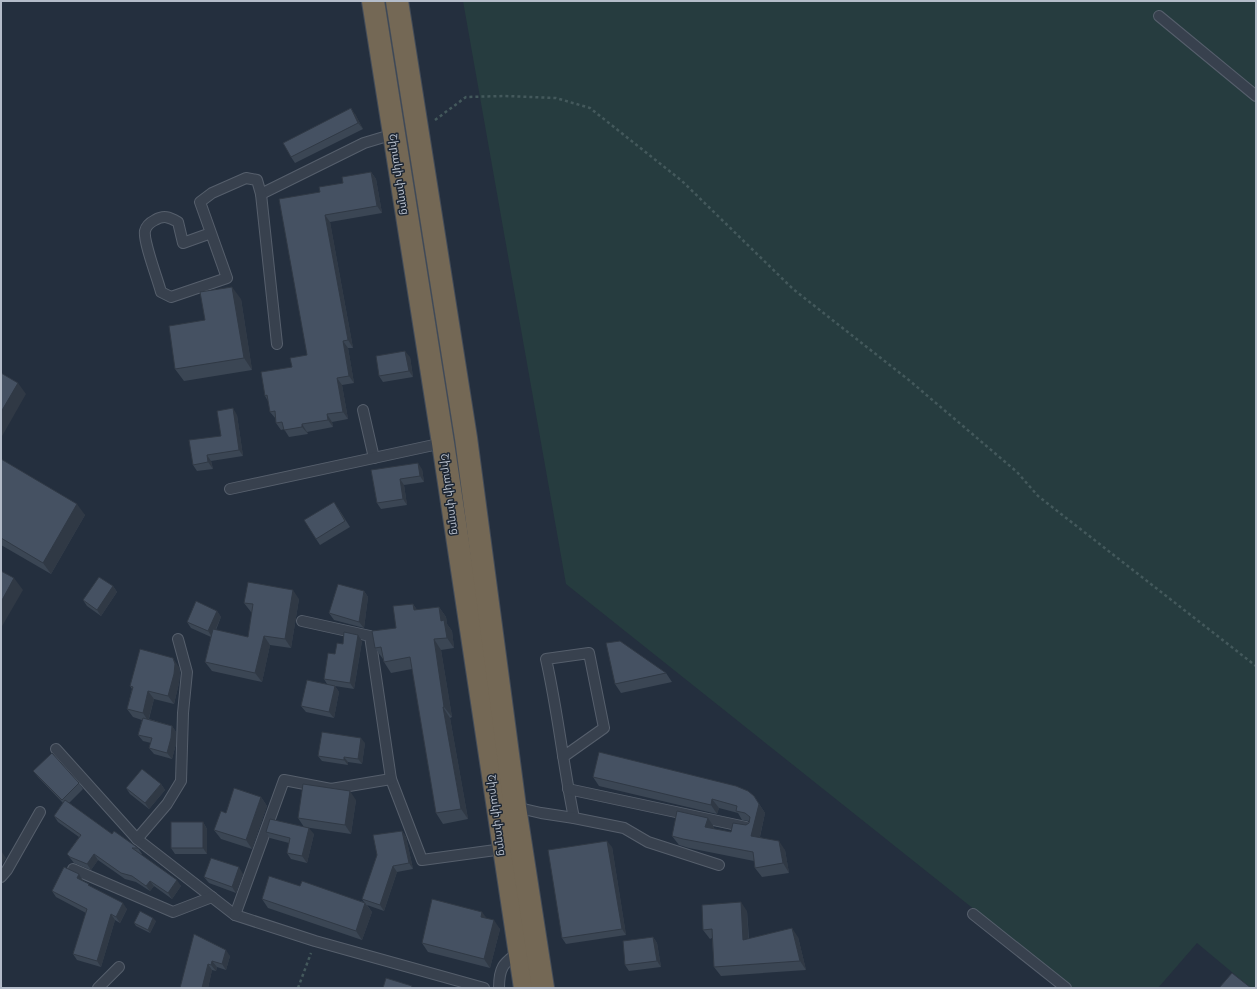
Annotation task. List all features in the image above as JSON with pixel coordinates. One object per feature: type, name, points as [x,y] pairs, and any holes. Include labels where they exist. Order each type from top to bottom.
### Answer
[{"type":"highway","name":"Շիրակի փողոց","points":[[373,1],[443,444],[525,988]]},
{"type":"highway","name":"Շիրակի փողոց","points":[[397,1],[466,438],[515,807],[544,988]]},
{"type":"lane","points":[[1159,16],[1256,96]]},
{"type":"lane","points":[[261,194],[364,143],[394,134]]},
{"type":"lane","points":[[211,233],[183,242],[178,222],[162,216],[150,222],[145,230],[146,240],[161,292],[171,297],[227,278],[200,202],[212,193],[246,178],[257,180],[261,194],[277,344]]},
{"type":"lane","points":[[363,410],[374,458]]},
{"type":"lane","points":[[230,489],[443,444]]},
{"type":"lane","points":[[302,622],[370,636],[391,779],[422,860],[503,849]]},
{"type":"lane","points":[[137,839],[167,804],[181,781],[183,713],[187,672],[178,639]]},
{"type":"lane","points":[[563,757],[604,728],[589,653],[546,659],[553,691],[563,757],[568,789],[574,818]]},
{"type":"lane","points":[[56,749],[137,839],[235,914],[315,941],[484,988]]},
{"type":"lane","points":[[235,914],[284,780],[331,789],[391,779]]},
{"type":"lane","points":[[568,789],[750,828]]},
{"type":"lane","points":[[515,807],[624,828],[648,842],[719,865]]},
{"type":"lane","points":[[1,877],[7,870],[40,812]]},
{"type":"lane","points":[[74,869],[173,912],[212,897]]},
{"type":"lane","points":[[973,914],[1066,988]]},
{"type":"lane","points":[[499,988],[499,977],[506,961],[519,952]]},
{"type":"lane","points":[[98,988],[119,966]]},
{"type":"path","points":[[418,134],[466,98],[505,96],[556,98],[590,108],[682,181],[792,289],[910,381],[1017,472],[1038,496],[1256,666]]},
{"type":"path","points":[[298,988],[315,941]]},
{"type":"green space","points":[[463,1],[1256,1],[1256,988],[1251,988],[1197,943],[1158,988],[1073,988],[566,584]]},
{"type":"building","points":[[351,108],[358,123],[291,157],[283,143]]},
{"type":"building","points":[[371,172],[377,206],[325,215],[348,340],[343,341],[349,376],[337,378],[343,412],[327,414],[328,420],[302,424],[302,427],[284,430],[282,422],[276,423],[275,411],[270,412],[267,395],[265,396],[261,372],[292,367],[290,358],[307,355],[279,199],[320,192],[319,187],[343,183],[342,177]]},
{"type":"building","points":[[232,287],[244,358],[175,369],[169,326],[205,320],[200,292]]},
{"type":"building","points":[[405,351],[409,371],[379,376],[376,356]]},
{"type":"building","points":[[1,373],[18,383],[1,412]]},
{"type":"building","points":[[233,408],[239,450],[207,455],[208,462],[193,465],[189,440],[221,436],[217,411]]},
{"type":"building","points":[[1,459],[77,504],[43,563],[1,538]]},
{"type":"building","points":[[418,463],[420,476],[400,479],[403,499],[377,503],[371,470]]},
{"type":"building","points":[[334,502],[345,521],[316,539],[304,520]]},
{"type":"building","points":[[1,571],[14,578],[1,602]]},
{"type":"building","points":[[99,577],[113,586],[97,610],[83,600]]},
{"type":"building","points":[[248,582],[293,590],[285,639],[264,636],[255,673],[205,662],[213,629],[248,637],[253,604],[244,603]]},
{"type":"building","points":[[338,584],[364,591],[359,622],[329,613]]},
{"type":"building","points":[[196,601],[217,611],[208,631],[187,622]]},
{"type":"building","points":[[413,604],[414,610],[439,607],[441,621],[444,620],[447,638],[434,639],[443,707],[461,809],[436,813],[410,657],[384,662],[381,647],[375,648],[372,631],[396,628],[393,606]]},
{"type":"building","points":[[344,632],[358,635],[350,683],[324,679],[328,653],[335,654],[337,643],[343,644]]},
{"type":"building","points":[[620,641],[666,673],[615,684],[606,643]]},
{"type":"building","points":[[140,649],[173,658],[175,664],[168,696],[148,691],[143,713],[127,709],[133,687],[130,686]]},
{"type":"building","points":[[307,680],[335,686],[329,712],[301,706]]},
{"type":"building","points":[[143,718],[172,726],[171,738],[167,753],[149,748],[152,738],[138,735]]},
{"type":"building","points":[[322,732],[361,738],[358,759],[344,757],[344,760],[318,756]]},
{"type":"building","points":[[599,752],[736,786],[748,791],[754,796],[759,804],[751,836],[779,841],[783,863],[755,868],[753,852],[672,836],[677,811],[708,818],[705,827],[731,832],[733,823],[746,825],[749,823],[750,817],[745,813],[736,811],[737,806],[712,799],[711,805],[593,777]]},
{"type":"building","points":[[52,753],[79,783],[62,800],[33,771]]},
{"type":"building","points":[[142,769],[161,784],[145,803],[126,788]]},
{"type":"building","points":[[303,784],[350,791],[345,825],[298,818]]},
{"type":"building","points":[[234,788],[261,797],[246,840],[214,830],[221,811],[226,813]]},
{"type":"building","points":[[65,800],[112,834],[114,831],[138,848],[132,848],[177,880],[168,893],[150,881],[146,886],[132,876],[121,873],[94,854],[87,864],[70,857],[67,854],[81,835],[54,816]]},
{"type":"building","points":[[270,819],[309,828],[302,856],[287,853],[290,838],[266,832]]},
{"type":"building","points":[[171,822],[203,822],[203,848],[171,848]]},
{"type":"building","points":[[402,831],[409,863],[393,866],[380,905],[362,899],[377,855],[373,835]]},
{"type":"building","points":[[607,841],[622,929],[562,938],[548,850]]},
{"type":"building","points":[[211,858],[239,867],[232,887],[204,877]]},
{"type":"building","points":[[64,867],[79,874],[77,878],[89,884],[88,885],[123,903],[116,917],[111,914],[97,961],[73,954],[87,909],[52,891]]},
{"type":"building","points":[[269,876],[300,886],[302,881],[365,903],[356,931],[262,899]]},
{"type":"building","points":[[432,899],[482,912],[481,917],[494,920],[484,959],[422,943]]},
{"type":"building","points":[[741,902],[743,940],[792,928],[800,961],[714,967],[712,929],[703,930],[702,905]]},
{"type":"building","points":[[140,911],[153,918],[148,930],[134,923]]},
{"type":"building","points":[[194,934],[226,950],[222,964],[212,961],[211,965],[208,964],[202,988],[180,988]]},
{"type":"building","points":[[653,937],[657,961],[625,965],[623,941]]},
{"type":"building","points":[[1232,973],[1251,988],[1219,988]]},
{"type":"building","points":[[386,978],[412,986],[411,988],[383,988]]}]
